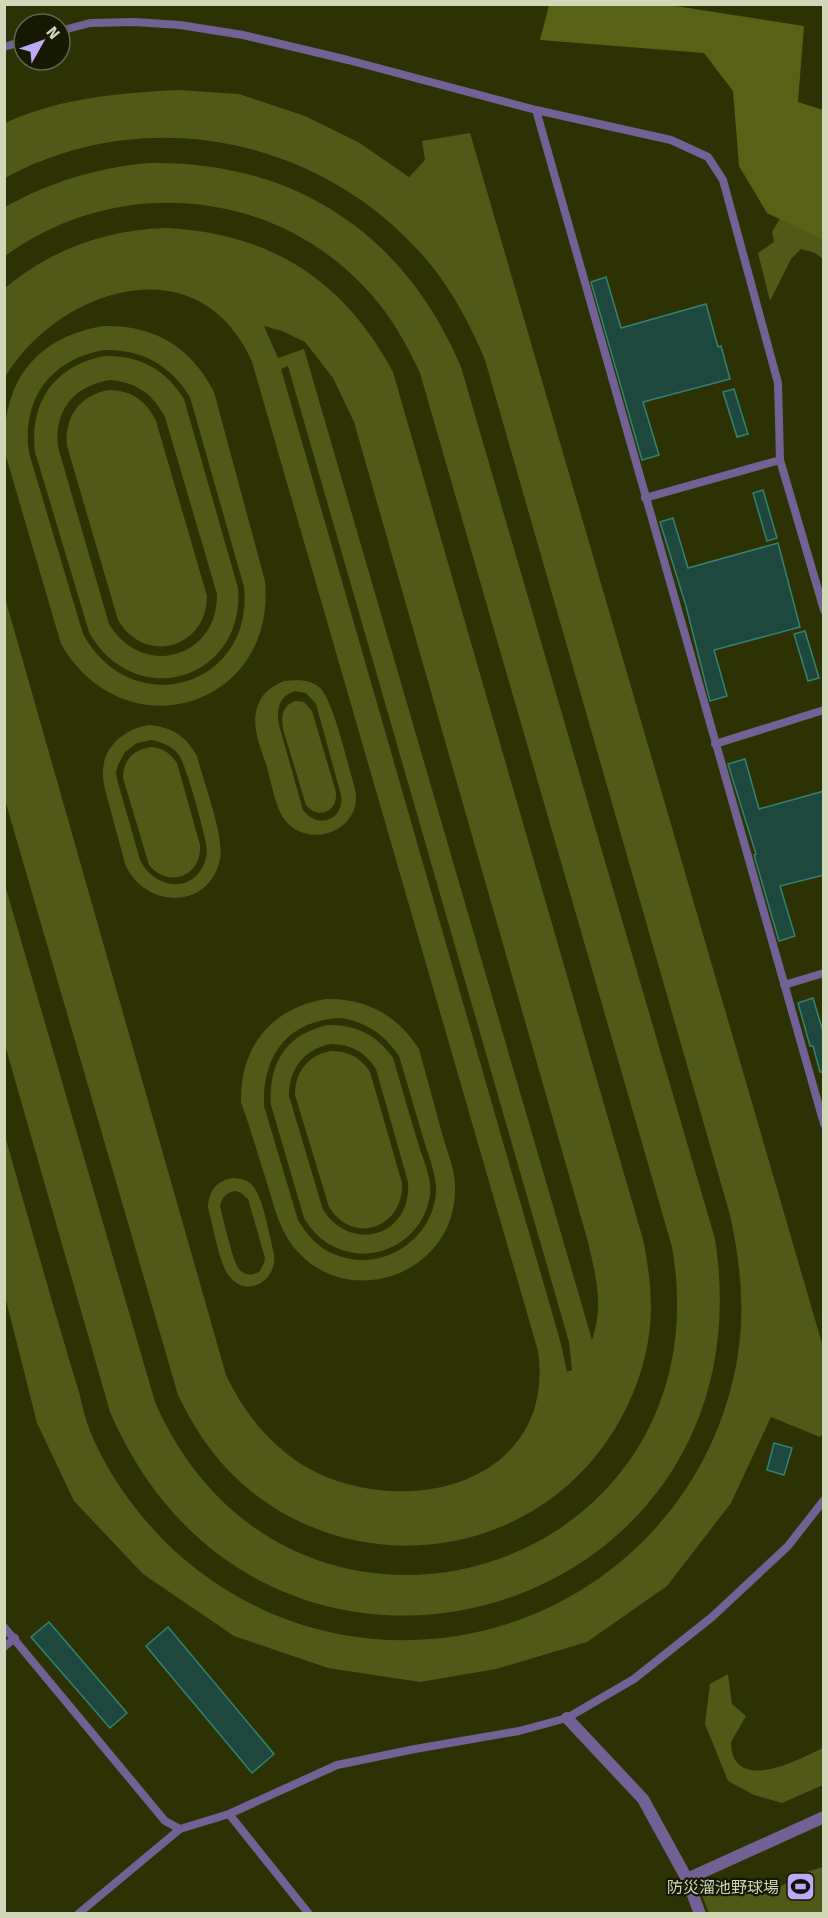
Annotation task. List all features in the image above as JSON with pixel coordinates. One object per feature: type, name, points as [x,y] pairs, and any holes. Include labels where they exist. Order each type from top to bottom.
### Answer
[{"type":"street","points":[[567,1719],[643,1799],[687,1879],[700,1914]]},
{"type":"street","points":[[687,1879],[824,1817]]},
{"type":"lane","points":[[72,28],[90,23],[135,22],[180,25],[243,35],[537,110],[671,140],[708,157],[723,180],[778,383],[780,460],[824,610]]},
{"type":"lane","points":[[537,110],[824,1124]]},
{"type":"lane","points":[[645,498],[780,460]]},
{"type":"lane","points":[[715,744],[824,710]]},
{"type":"lane","points":[[784,985],[824,973]]},
{"type":"lane","points":[[78,1914],[180,1829],[228,1814],[337,1765],[519,1731],[567,1719],[634,1678],[712,1617],[788,1546],[824,1500]]},
{"type":"lane","points":[[4,1627],[165,1821],[180,1829]]},
{"type":"lane","points":[[4,1647],[15,1638]]},
{"type":"lane","points":[[228,1814],[309,1914]]},
{"type":"green space","points":[[549,5],[669,5],[804,26],[798,102],[823,110],[823,240],[767,213],[739,166],[733,91],[704,53],[540,40]]},
{"type":"green space","points":[[178,90],[239,94],[305,116],[358,142],[409,177],[425,160],[422,141],[470,133],[823,1347],[823,1433],[820,1437],[771,1417],[731,1503],[667,1586],[587,1642],[496,1669],[420,1682],[328,1668],[234,1636],[143,1574],[74,1501],[37,1423],[5,1296],[5,1136],[90,1431],[107,1466],[129,1500],[166,1542],[211,1580],[261,1609],[316,1629],[344,1635],[413,1640],[480,1631],[543,1610],[600,1577],[650,1534],[690,1482],[720,1421],[738,1354],[741,1319],[740,1284],[730,1215],[485,360],[455,299],[431,265],[389,222],[341,187],[289,162],[233,145],[176,138],[118,141],[60,154],[5,178],[5,123],[68,102],[133,93]]},
{"type":"green space","points":[[148,163],[201,165],[251,175],[296,191],[338,214],[376,243],[409,279],[437,320],[461,367],[715,1239],[713,1371],[667,1478],[590,1556],[492,1603],[384,1615],[278,1589],[182,1523],[110,1412],[5,1045],[5,885],[155,1402],[218,1497],[300,1553],[392,1575],[485,1563],[569,1522],[634,1454],[672,1361],[672,1247],[420,373],[391,320],[369,292],[331,257],[288,231],[242,213],[194,204],[145,204],[96,212],[49,230],[5,256],[5,207],[56,183],[110,168]]},
{"type":"green space","points":[[786,209],[823,219],[823,259],[815,253],[801,249],[791,259],[770,301],[758,253],[774,242],[772,232]]},
{"type":"green space","points":[[166,228],[204,232],[238,240],[271,252],[300,267],[327,287],[351,311],[393,372],[644,1243],[651,1310],[647,1348],[629,1403],[610,1437],[599,1452],[561,1491],[517,1520],[468,1538],[418,1545],[366,1542],[316,1529],[270,1505],[228,1470],[213,1453],[188,1415],[178,1395],[5,800],[5,598],[226,1375],[240,1401],[257,1425],[277,1446],[301,1464],[340,1482],[381,1490],[423,1490],[463,1481],[497,1462],[522,1434],[537,1397],[538,1351],[252,362],[229,325],[199,301],[165,291],[130,291],[94,301],[59,320],[29,346],[5,377],[5,288],[41,262],[80,244],[143,230]],"holes":[[[264,326],[282,331],[305,342],[333,378],[354,422],[588,1242],[598,1291],[598,1315],[592,1340],[304,349],[278,358]],[[288,366],[569,1342],[572,1370],[567,1372],[561,1344],[281,369]]]},
{"type":"green space","points":[[104,326],[139,330],[155,335],[183,351],[205,376],[214,392],[265,581],[262,624],[247,659],[223,685],[192,701],[157,706],[122,698],[89,678],[61,644],[5,453],[5,428],[16,385],[27,368],[41,353],[58,341],[79,332]],"holes":[[[104,350],[131,352],[154,361],[173,376],[190,397],[244,587],[242,621],[230,649],[210,669],[186,681],[158,685],[130,678],[104,662],[83,634],[29,453],[28,433],[35,399],[55,372],[85,355]]]},
{"type":"green space","points":[[105,356],[118,356],[141,362],[160,372],[184,399],[238,588],[235,620],[224,646],[206,664],[183,675],[158,678],[132,672],[109,657],[89,632],[35,452],[34,434],[41,402],[49,389],[59,377],[87,361]],"holes":[[[110,380],[119,381],[143,391],[155,402],[165,417],[217,594],[214,616],[205,634],[192,647],[176,654],[158,656],[140,652],[123,641],[109,624],[58,447],[59,422],[69,402],[76,394],[97,383]]]},
{"type":"green space","points":[[110,390],[125,392],[138,398],[156,421],[207,596],[204,614],[197,628],[186,639],[173,645],[158,646],[143,643],[130,634],[118,620],[67,446],[68,425],[76,408],[91,396]]},
{"type":"green space","points":[[303,681],[320,688],[330,706],[340,735],[356,800],[352,814],[346,822],[334,831],[325,834],[308,834],[292,827],[280,812],[276,801],[257,736],[255,720],[262,697],[268,690],[280,683]],"holes":[[[295,691],[306,693],[316,704],[341,795],[339,811],[335,816],[323,821],[316,820],[303,810],[278,719],[280,704],[285,696]]]},
{"type":"green space","points":[[296,701],[304,702],[312,711],[336,792],[334,805],[326,812],[316,812],[306,805],[283,729],[283,712],[288,705]]},
{"type":"green space","points":[[149,725],[171,730],[188,743],[197,756],[217,824],[221,850],[214,876],[204,888],[191,895],[176,898],[161,896],[147,890],[134,879],[125,864],[105,790],[104,764],[106,756],[116,741],[140,727]],"holes":[[[151,740],[163,743],[179,755],[205,837],[207,855],[201,870],[185,883],[175,884],[155,878],[140,860],[117,779],[118,765],[125,752],[137,743]]]},
{"type":"green space","points":[[151,747],[166,752],[177,763],[200,845],[196,865],[183,876],[166,876],[149,865],[123,778],[125,766],[131,756],[139,750]]},
{"type":"green space","points":[[326,999],[341,999],[367,1005],[401,1027],[419,1049],[453,1170],[455,1190],[450,1219],[438,1243],[420,1261],[397,1274],[371,1280],[345,1279],[320,1269],[297,1251],[291,1243],[281,1226],[275,1208],[241,1102],[242,1082],[246,1064],[262,1033],[289,1011]],"holes":[[[341,1018],[381,1035],[399,1056],[433,1168],[436,1187],[432,1211],[425,1226],[414,1239],[385,1256],[368,1260],[351,1259],[328,1251],[313,1240],[301,1226],[264,1106],[268,1071],[282,1044],[306,1025],[322,1020]]]},
{"type":"green space","points":[[339,1025],[357,1029],[373,1037],[393,1058],[427,1170],[430,1195],[426,1211],[419,1224],[396,1245],[382,1251],[368,1254],[352,1253],[337,1248],[318,1236],[304,1218],[271,1105],[271,1090],[277,1063],[283,1052],[291,1043],[314,1029]],"holes":[[[338,1044],[357,1050],[376,1069],[408,1182],[407,1201],[400,1215],[391,1226],[378,1233],[364,1235],[349,1232],[335,1224],[323,1210],[289,1096],[292,1077],[300,1062],[313,1050]]]},
{"type":"green space","points":[[331,1051],[354,1056],[370,1072],[402,1183],[400,1199],[395,1211],[386,1221],[375,1226],[363,1228],[351,1226],[339,1219],[329,1207],[295,1095],[297,1079],[304,1066],[316,1056]]},
{"type":"green space","points":[[226,1179],[241,1179],[253,1186],[260,1199],[268,1228],[274,1264],[266,1279],[252,1286],[236,1283],[225,1270],[208,1208],[211,1192]],"holes":[[[236,1191],[248,1199],[265,1258],[260,1271],[255,1274],[246,1274],[239,1269],[228,1239],[220,1206],[228,1194]]]},
{"type":"green space","points":[[728,1674],[732,1704],[746,1716],[731,1742],[733,1756],[740,1766],[750,1770],[776,1768],[823,1748],[823,1785],[782,1803],[754,1795],[728,1781],[705,1724],[710,1684]]},
{"type":"green space","points":[[823,1867],[823,1913],[709,1913],[699,1888],[767,1894],[806,1872]]},
{"type":"building","points":[[606,277],[621,328],[706,304],[730,379],[643,402],[659,455],[642,460],[591,282]]},
{"type":"building","points":[[734,389],[748,434],[737,437],[723,392]]},
{"type":"building","points":[[763,490],[777,538],[767,541],[753,493]]},
{"type":"building","points":[[673,518],[688,568],[778,543],[800,627],[714,650],[727,696],[710,701],[686,606],[660,522]]},
{"type":"building","points":[[805,631],[819,678],[808,681],[794,634]]},
{"type":"building","points":[[745,759],[759,809],[824,791],[824,875],[780,886],[795,936],[779,941],[754,855],[756,854],[728,764]]},
{"type":"building","points":[[813,998],[824,1035],[824,1072],[820,1072],[813,1046],[810,1046],[798,1003]]},
{"type":"building","points":[[774,1443],[792,1448],[784,1475],[767,1470]]},
{"type":"building","points":[[49,1622],[127,1713],[110,1728],[31,1637]]},
{"type":"building","points":[[168,1627],[274,1754],[252,1773],[146,1646]]},
{"type":"place","name":"防災溜池野球場","points":[[800,1887]]}]
